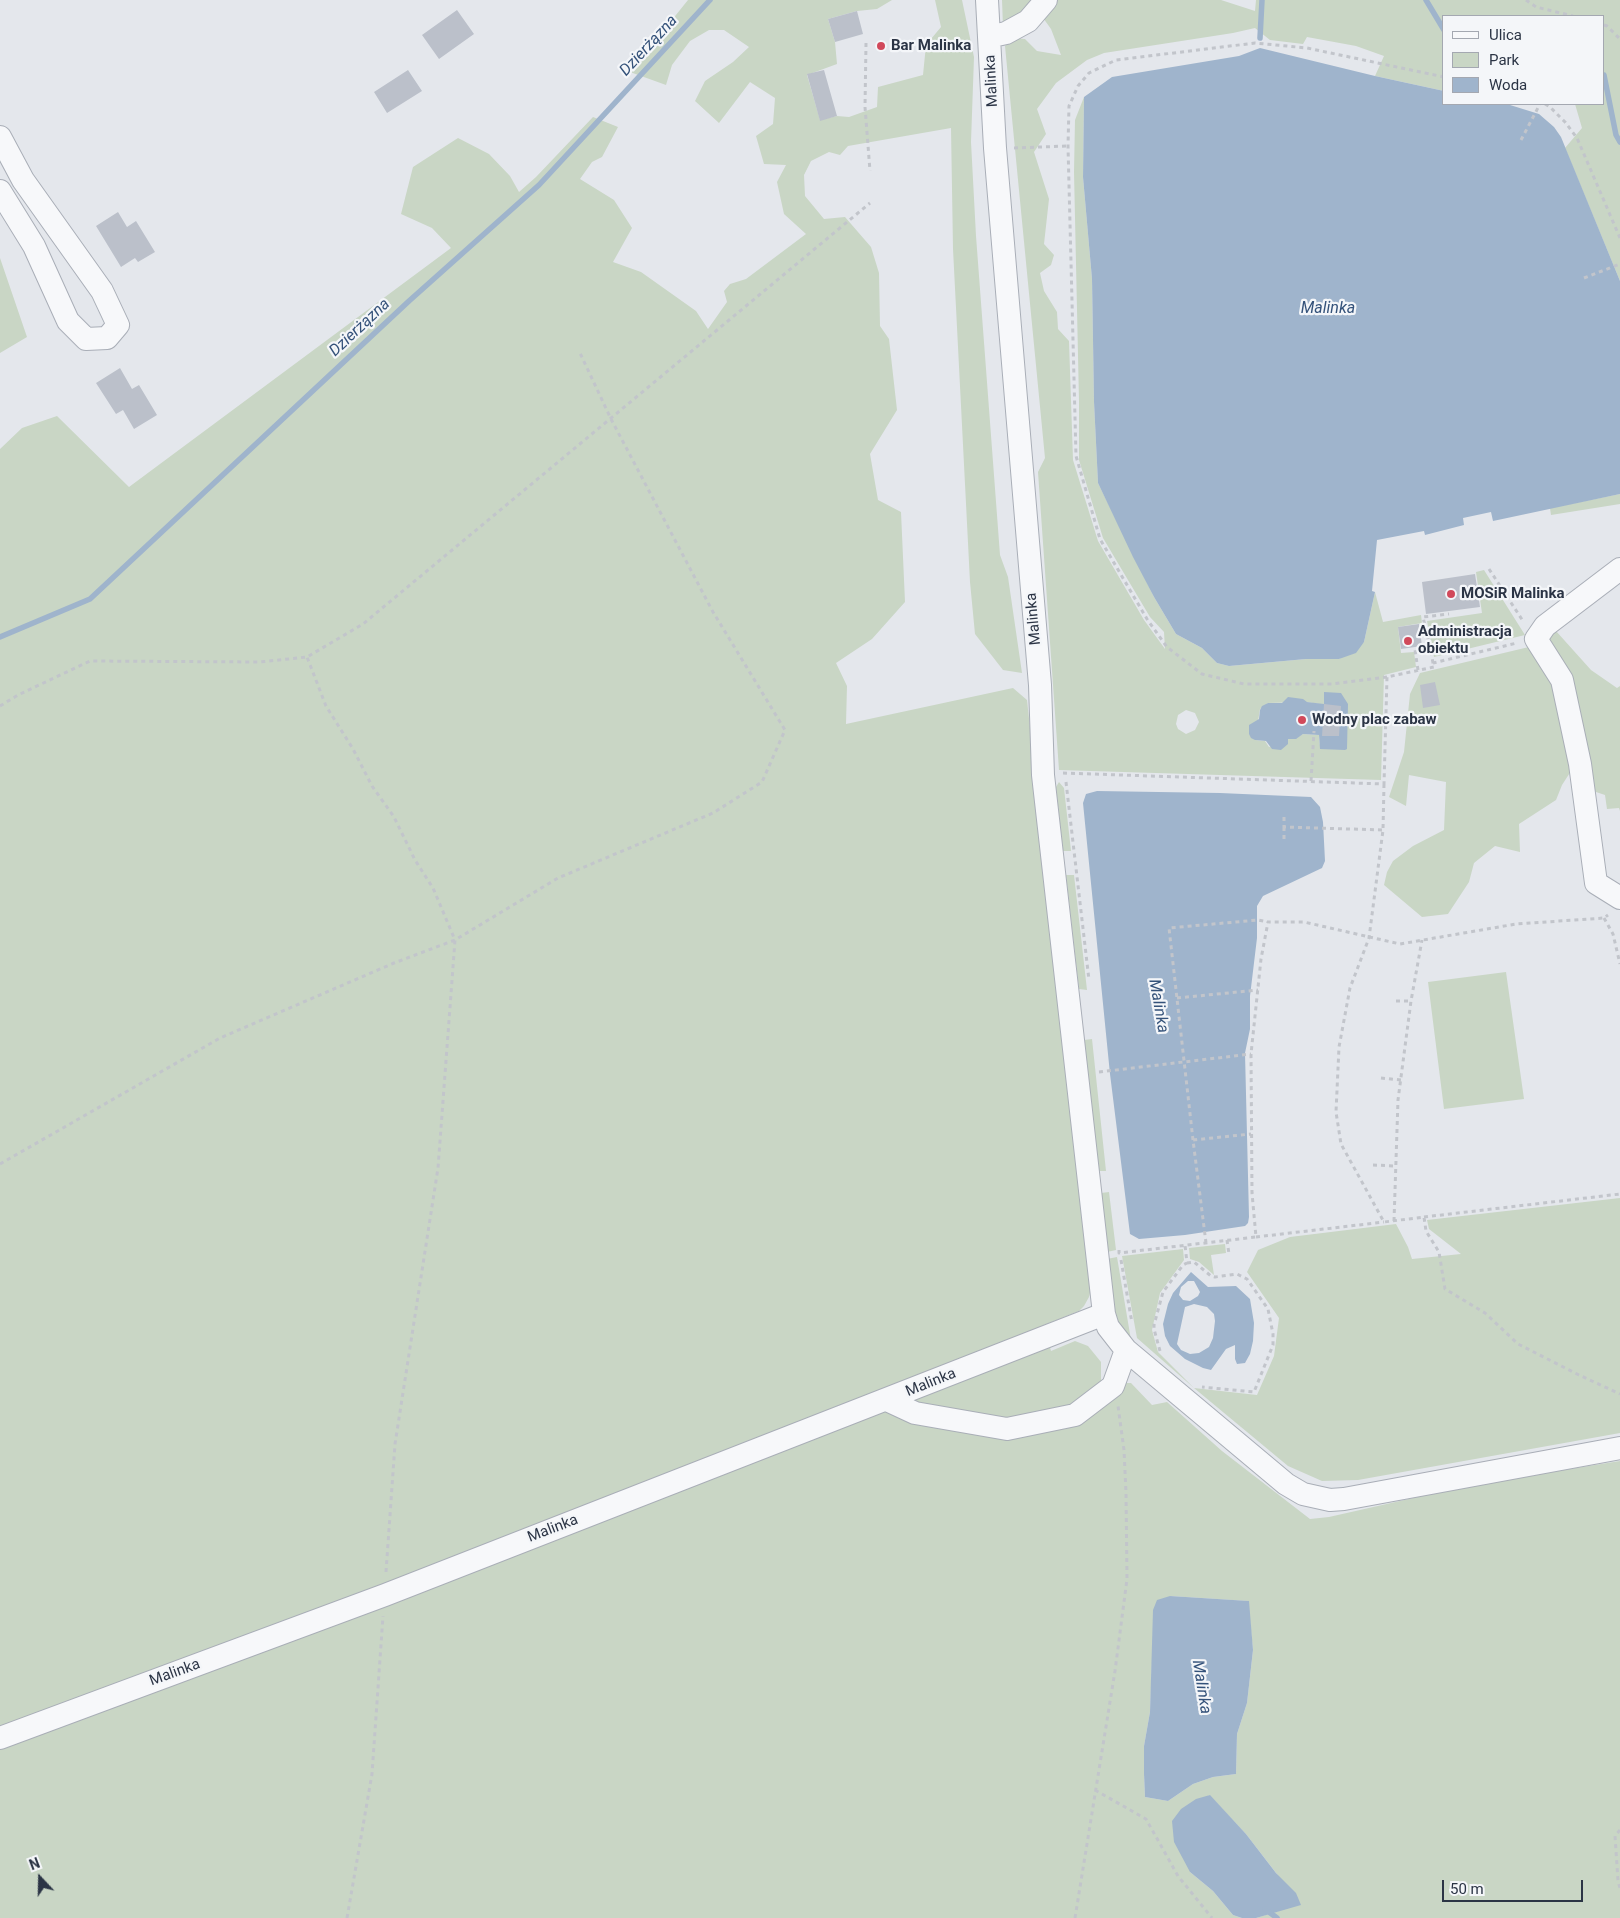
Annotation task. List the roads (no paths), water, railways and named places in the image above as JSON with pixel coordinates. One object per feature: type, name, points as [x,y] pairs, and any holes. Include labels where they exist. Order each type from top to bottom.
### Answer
[{"type":"street","name":"Malinka","points":[[0,1738],[385,1595],[1104,1314],[1043,775],[1040,686],[995,148],[990,34],[986,0]]},
{"type":"street","points":[[990,34],[997,36],[1028,22],[1046,0]]},
{"type":"street","points":[[0,137],[23,180],[102,291],[118,325],[107,338],[86,339],[68,321],[34,246],[0,191]]},
{"type":"street","points":[[1615,905],[1596,883],[1580,764],[1562,680],[1536,639],[1545,626],[1620,569]]},
{"type":"street","points":[[1104,1314],[1108,1327],[1126,1350],[1286,1484],[1303,1494],[1330,1500],[1344,1499],[1620,1448]]},
{"type":"street","points":[[887,1400],[915,1413],[1007,1429],[1075,1415],[1113,1386],[1126,1350]]},
{"type":"water","name":"Malinka","points":[[1260,48],[1442,91],[1442,105],[1510,105],[1539,114],[1554,127],[1561,137],[1620,281],[1620,494],[1493,521],[1491,512],[1463,518],[1464,525],[1425,535],[1424,531],[1377,540],[1372,591],[1375,592],[1364,642],[1356,653],[1339,659],[1306,659],[1229,666],[1217,663],[1202,648],[1176,634],[1133,557],[1098,483],[1094,402],[1092,279],[1083,177],[1084,97],[1112,77],[1239,56]]},
{"type":"water","name":"Wodny plac zabaw","points":[[1324,692],[1341,693],[1348,704],[1347,749],[1320,749],[1319,735],[1303,734],[1296,739],[1288,739],[1288,744],[1281,750],[1272,749],[1266,741],[1251,738],[1249,725],[1259,719],[1262,706],[1268,703],[1282,703],[1288,697],[1324,704]]},
{"type":"water","name":"Malinka","points":[[1097,791],[1311,797],[1320,807],[1323,822],[1325,861],[1322,868],[1263,896],[1257,906],[1257,938],[1250,996],[1250,1029],[1245,1053],[1249,1217],[1248,1223],[1245,1226],[1185,1235],[1139,1239],[1130,1234],[1110,1074],[1083,803],[1086,794]]},
{"type":"water","points":[[1191,1272],[1208,1287],[1236,1286],[1250,1299],[1254,1323],[1253,1341],[1250,1354],[1245,1363],[1237,1364],[1235,1345],[1226,1349],[1211,1370],[1185,1359],[1170,1346],[1165,1336],[1163,1324],[1173,1293]],"holes":[[[1188,1281],[1194,1281],[1200,1292],[1198,1296],[1190,1301],[1183,1300],[1179,1295],[1181,1287]],[[1194,1304],[1207,1307],[1214,1314],[1215,1321],[1213,1338],[1209,1347],[1199,1353],[1190,1354],[1181,1350],[1177,1344],[1185,1307]]]},
{"type":"water","points":[[1170,1596],[1249,1601],[1253,1650],[1247,1703],[1237,1734],[1236,1774],[1213,1777],[1193,1784],[1168,1801],[1145,1797],[1144,1746],[1150,1712],[1153,1610],[1157,1600]]},
{"type":"water","points":[[1210,1795],[1246,1834],[1276,1873],[1296,1893],[1301,1905],[1256,1918],[1242,1918],[1233,1915],[1213,1891],[1190,1872],[1174,1842],[1172,1821],[1181,1809],[1196,1799]]},
{"type":"waterway","name":"Dzierżązna","points":[[0,637],[90,599],[409,301],[539,185],[710,0]]},
{"type":"waterway","name":"Malinka","points":[[1260,38],[1262,0]]},
{"type":"waterway","points":[[1426,0],[1442,27]]},
{"type":"waterway","points":[[1605,80],[1616,135],[1620,142]]},
{"type":"waterway","name":"Malinka","points":[[1265,1909],[1277,1918]]},
{"type":"place","name":"Bar Malinka","points":[[881,46]]},
{"type":"place","name":"MOSiR Malinka","points":[[1451,594]]},
{"type":"place","name":"Administracja obiektu","points":[[1408,641]]},
{"type":"place","name":"Wodny plac zabaw","points":[[1302,720]]}]
